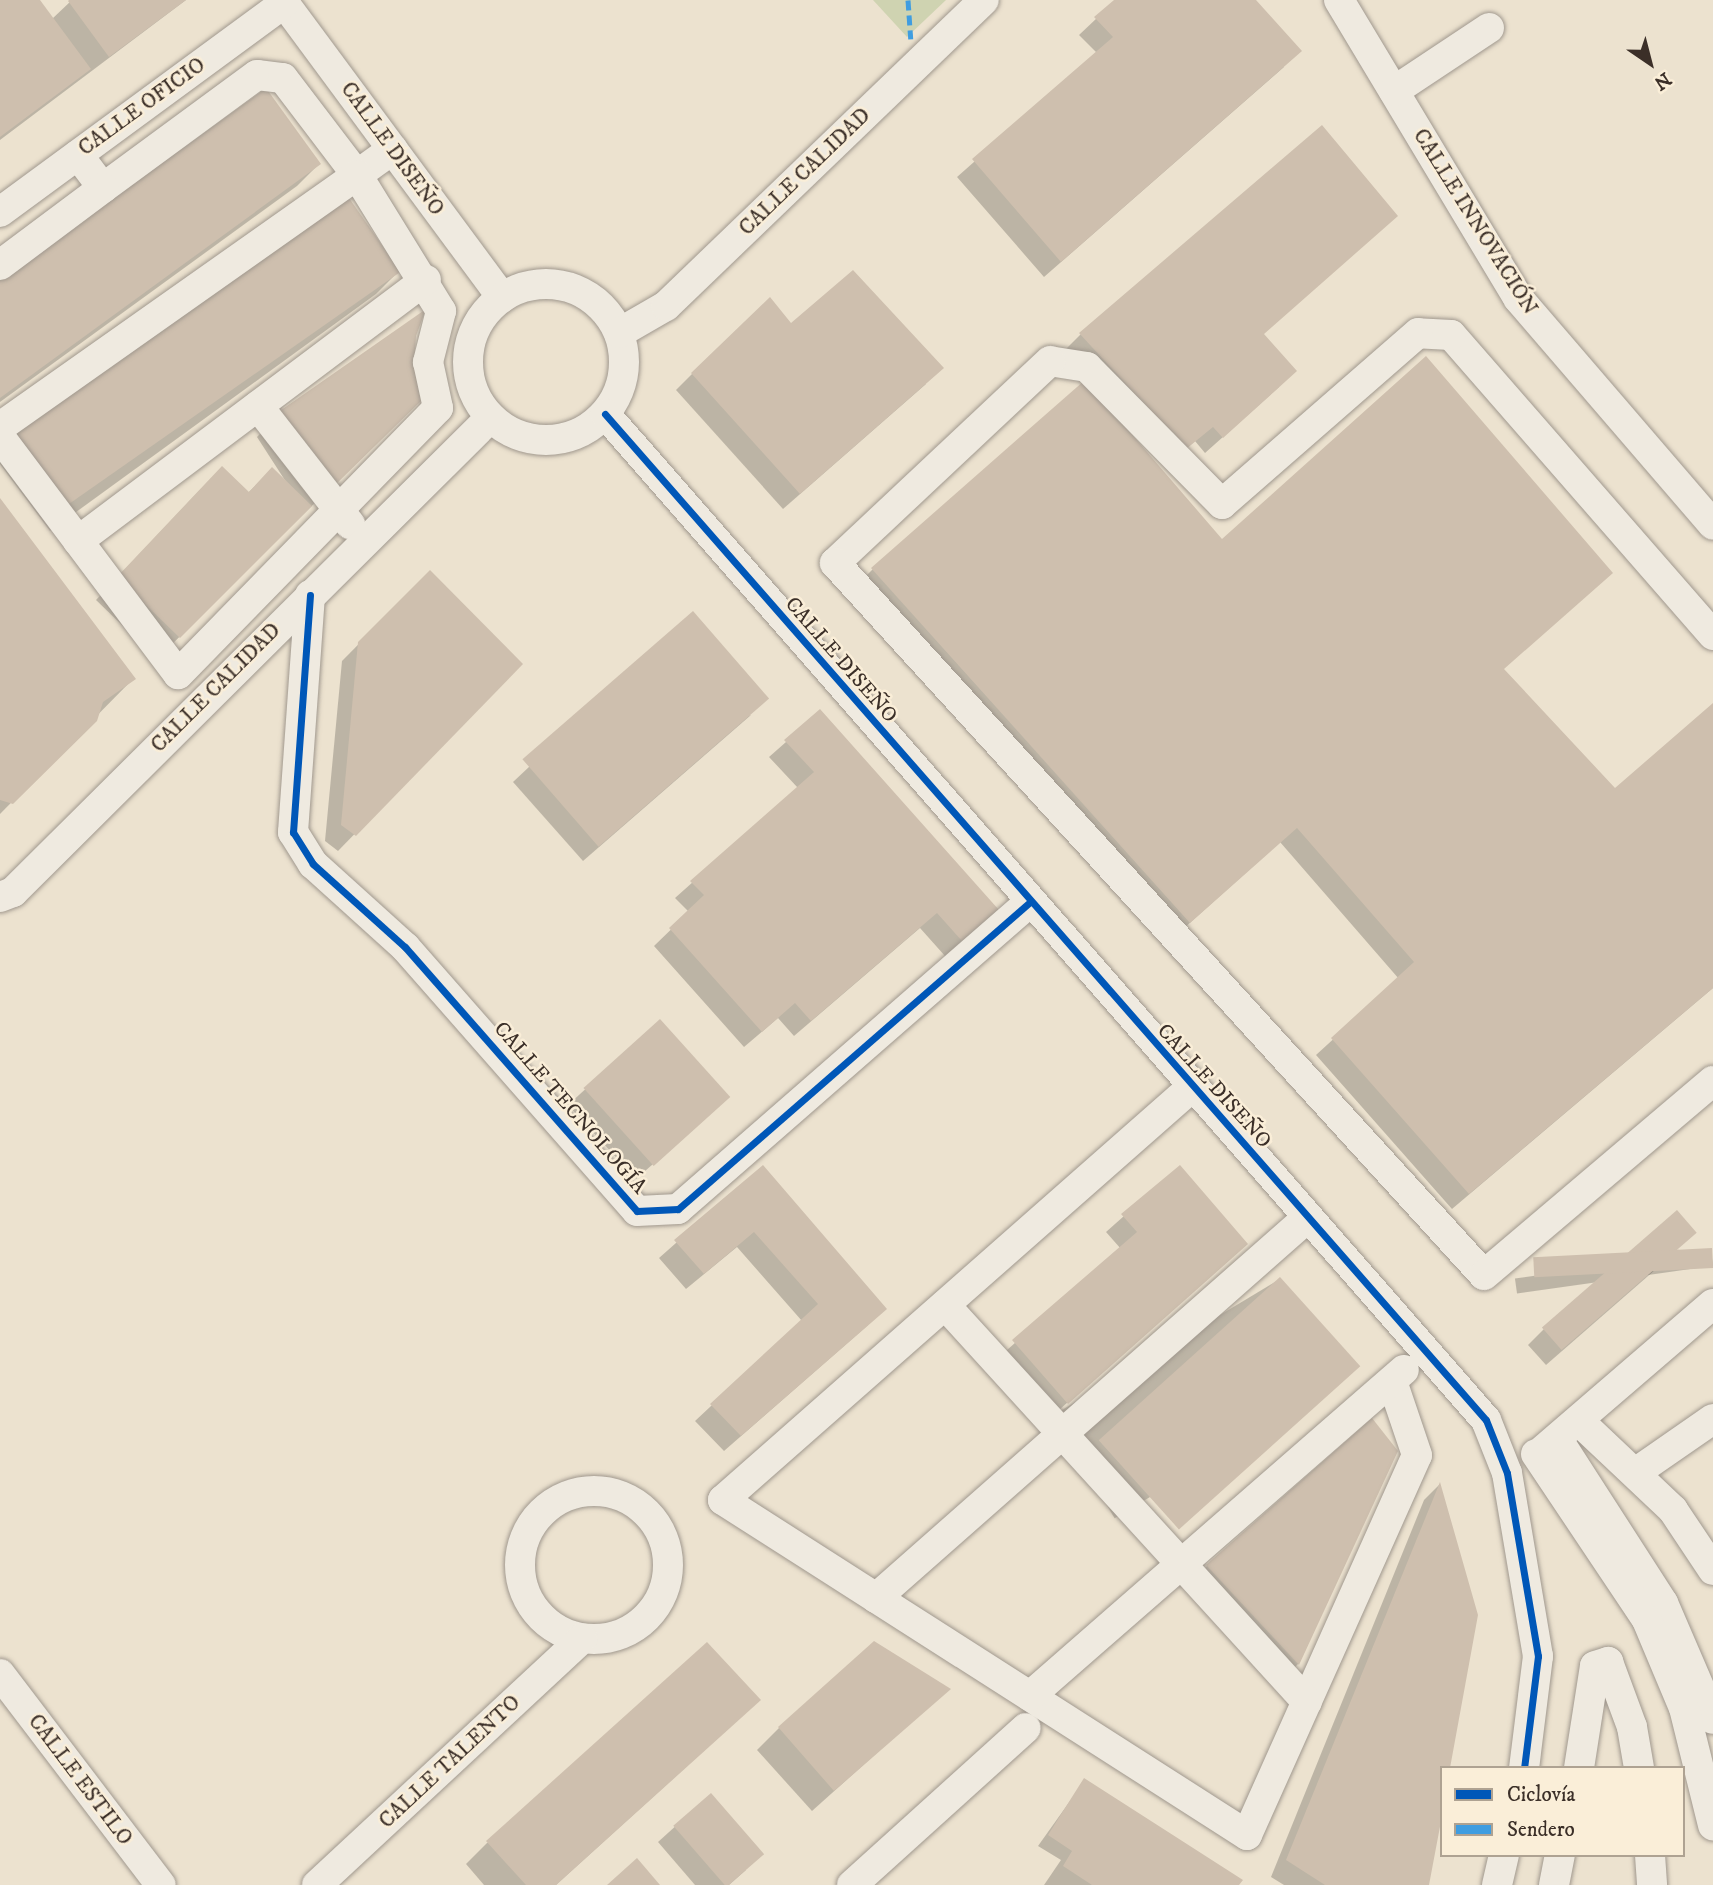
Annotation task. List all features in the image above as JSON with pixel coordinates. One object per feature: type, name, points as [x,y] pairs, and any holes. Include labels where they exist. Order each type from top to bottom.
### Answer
[{"type":"street","name":"CALLE CALIDAD","points":[[619,333],[666,306],[984,0]]},
{"type":"street","name":"CALLE INNOVACIÓN","points":[[1339,0],[1518,298],[1713,525]]},
{"type":"street","name":"CALLE DISEÑO","points":[[284,1],[502,297]]},
{"type":"street","name":"CALLE OFICIO","points":[[0,212],[284,1]]},
{"type":"street","points":[[1394,92],[1489,28]]},
{"type":"street","points":[[0,265],[257,75],[283,78],[357,175],[426,280],[441,311],[428,362],[438,408],[178,674],[0,437]]},
{"type":"street","points":[[0,427],[393,149]]},
{"type":"street","points":[[78,155],[103,188]]},
{"type":"street","points":[[79,541],[426,280]]},
{"type":"street","points":[[523,287],[570,287],[608,313],[619,333],[624,376],[605,414],[573,435],[535,440],[510,433],[490,418],[476,399],[467,355],[473,332],[502,297],[523,287]]},
{"type":"street","points":[[1713,635],[1451,335],[1418,333],[1222,505],[1087,367],[1050,361],[835,563],[1484,1275],[1713,1081]]},
{"type":"street","points":[[258,406],[336,510],[366,540]]},
{"type":"street","name":"CALLE DISEÑO","points":[[605,414],[1029,903],[1486,1420],[1507,1473],[1538,1656],[1524,1766]]},
{"type":"street","name":"CALLE CALIDAD","points":[[0,897],[13,892],[490,418]]},
{"type":"street","name":"CALLE TECNOLOGÍA","points":[[310,595],[293,832],[313,864],[405,947],[637,1212],[678,1209],[1029,903]]},
{"type":"street","points":[[1192,1087],[723,1500],[1247,1835],[1417,1455],[1392,1381]]},
{"type":"street","points":[[876,1598],[1307,1217]]},
{"type":"street","points":[[1507,1473],[1558,1439],[1713,1304]]},
{"type":"street","points":[[945,1305],[1307,1702]]},
{"type":"street","points":[[1030,1696],[1424,1351]]},
{"type":"street","points":[[1635,1473],[1713,1419]]},
{"type":"street","points":[[1558,1439],[1635,1473],[1674,1510],[1713,1570]]},
{"type":"street","points":[[1558,1439],[1663,1603],[1713,1719]]},
{"type":"street","points":[[1558,1439],[1647,1620],[1684,1708],[1713,1825]]},
{"type":"street","points":[[605,1492],[627,1499],[646,1512],[667,1553],[667,1576],[660,1598],[647,1617],[628,1631],[582,1639],[560,1632],[541,1618],[527,1599],[520,1577],[520,1554],[527,1532],[541,1513],[571,1495],[605,1492]]},
{"type":"street","name":"CALLE TALENTO","points":[[317,1885],[582,1639]]},
{"type":"street","points":[[1579,1766],[1595,1666],[1608,1662],[1632,1727],[1639,1766]]},
{"type":"street","name":"CALLE ESTILO","points":[[3,1690],[161,1885]]},
{"type":"street","points":[[852,1885],[1026,1728]]},
{"type":"street","points":[[1497,1885],[1504,1857]]},
{"type":"street","points":[[1554,1885],[1560,1857]]},
{"type":"street","points":[[1650,1857],[1653,1885]]},
{"type":"green space","points":[[873,0],[946,0],[907,37]]},
{"type":"building","points":[[0,0],[40,0],[91,69],[0,137]]},
{"type":"building","points":[[69,0],[186,0],[109,57],[68,1]]},
{"type":"building","points":[[1114,0],[1256,0],[1302,51],[1061,262],[972,159],[1113,37],[1094,17]]},
{"type":"building","points":[[266,88],[321,164],[0,398],[0,280]]},
{"type":"building","points":[[1322,125],[1398,216],[1264,334],[1297,371],[1223,438],[1213,427],[1186,449],[1079,333]]},
{"type":"building","points":[[349,198],[401,272],[66,506],[15,432]]},
{"type":"building","points":[[853,270],[944,368],[800,494],[691,373],[770,297],[791,323]]},
{"type":"building","points":[[426,309],[416,336],[414,367],[421,401],[330,490],[277,413]]},
{"type":"building","points":[[1426,356],[1613,573],[1504,669],[1615,788],[1713,703],[1713,988],[1469,1194],[1331,1038],[1414,962],[1297,828],[1190,923],[871,568],[1085,380],[1222,539]]},
{"type":"building","points":[[222,466],[249,492],[272,467],[312,506],[180,638],[117,577]]},
{"type":"building","points":[[0,498],[136,679],[103,702],[97,721],[13,804],[0,800]]},
{"type":"building","points":[[430,570],[523,664],[356,836],[341,825],[358,642]]},
{"type":"building","points":[[693,611],[769,699],[599,847],[522,759]]},
{"type":"building","points":[[820,709],[999,910],[962,941],[937,913],[811,1021],[795,1003],[762,1032],[669,928],[704,895],[690,881],[814,772],[784,740]]},
{"type":"building","points":[[660,1019],[730,1097],[654,1166],[583,1088]]},
{"type":"building","points":[[763,1165],[887,1309],[741,1436],[710,1404],[818,1304],[754,1232],[704,1274],[674,1240]]},
{"type":"building","points":[[1180,1165],[1248,1244],[1068,1404],[1012,1340],[1137,1232],[1121,1214]]},
{"type":"building","points":[[1677,1210],[1697,1233],[1562,1350],[1542,1327]]},
{"type":"building","points":[[1712,1248],[1713,1268],[1534,1277],[1533,1257]]},
{"type":"building","points":[[1280,1277],[1360,1366],[1179,1529],[1099,1440]]},
{"type":"building","points":[[1372,1418],[1398,1451],[1299,1665],[1206,1565]]},
{"type":"building","points":[[1440,1482],[1478,1615],[1450,1766],[1440,1766],[1440,1827],[1429,1885],[1325,1885],[1286,1860]]},
{"type":"building","points":[[874,1641],[951,1689],[834,1791],[778,1727]]},
{"type":"building","points":[[707,1642],[761,1700],[556,1885],[526,1885],[486,1841]]},
{"type":"building","points":[[1084,1778],[1243,1880],[1239,1885],[1092,1885],[1063,1866],[1072,1851],[1048,1835]]},
{"type":"building","points":[[711,1793],[764,1854],[729,1885],[725,1885],[673,1826]]},
{"type":"building","points":[[637,1858],[660,1885],[607,1885]]},
{"type":"marked path","points":[[908,0],[911,39]]},
{"type":"cycle path","points":[[605,414],[1486,1420],[1507,1473],[1538,1656],[1524,1766]]},
{"type":"cycle path","points":[[310,595],[293,832],[313,864],[405,947],[637,1211],[678,1209],[1029,903]]}]
